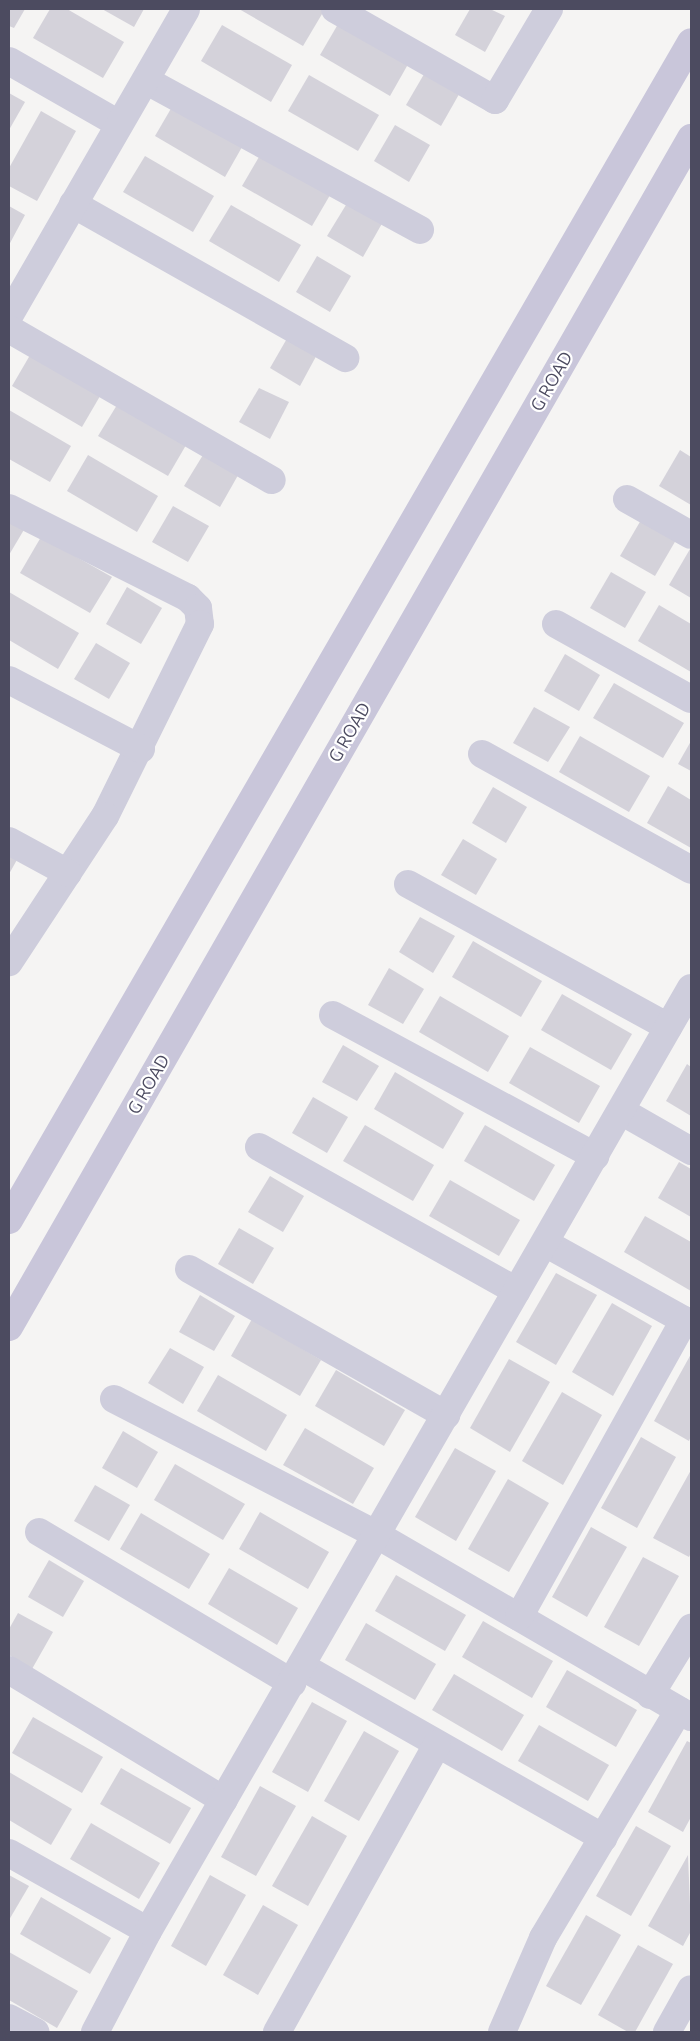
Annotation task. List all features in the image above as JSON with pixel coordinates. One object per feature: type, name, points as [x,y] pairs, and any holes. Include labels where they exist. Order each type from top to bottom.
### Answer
[{"type":"street","points":[[9,316],[119,124],[147,81],[186,9]]},
{"type":"street","points":[[335,9],[495,100],[549,9]]},
{"type":"street","points":[[9,1220],[691,42]]},
{"type":"street","points":[[9,61],[119,124]]},
{"type":"street","points":[[147,81],[420,230]]},
{"type":"street","name":"G ROAD","points":[[9,1327],[691,138]]},
{"type":"street","points":[[74,204],[344,358]]},
{"type":"street","points":[[9,329],[272,480]]},
{"type":"street","points":[[627,499],[691,534]]},
{"type":"street","points":[[9,508],[188,598],[198,608],[200,624],[140,749],[68,873],[9,962]]},
{"type":"street","points":[[556,624],[691,698]]},
{"type":"street","points":[[9,680],[140,749]]},
{"type":"street","points":[[482,754],[691,870]]},
{"type":"street","points":[[9,841],[68,873]]},
{"type":"street","points":[[408,884],[668,1028]]},
{"type":"street","points":[[95,2032],[148,1931],[691,988]]},
{"type":"street","points":[[333,1015],[594,1156]]},
{"type":"street","points":[[621,1111],[691,1151]]},
{"type":"street","points":[[259,1147],[517,1290]]},
{"type":"street","points":[[519,1617],[688,1322],[545,1243]]},
{"type":"street","points":[[189,1269],[446,1415]]},
{"type":"street","points":[[114,1399],[377,1535],[650,1695],[685,1713],[604,1838],[543,1938],[502,2032]]},
{"type":"street","points":[[39,1532],[296,1674],[437,1744],[604,1838]]},
{"type":"street","points":[[650,1695],[691,1628]]},
{"type":"street","points":[[9,1670],[224,1800]]},
{"type":"street","points":[[277,2032],[437,1744]]},
{"type":"street","points":[[9,1853],[148,1931]]},
{"type":"street","points":[[667,2032],[691,1990]]},
{"type":"street","points":[[9,2018],[36,2032]]},
{"type":"building","points":[[9,9],[25,9],[14,28],[9,26]]},
{"type":"building","points":[[50,9],[67,9],[124,42],[103,78],[33,38]]},
{"type":"building","points":[[102,9],[144,9],[134,27]]},
{"type":"building","points":[[239,9],[325,9],[303,46]]},
{"type":"building","points":[[470,9],[490,9],[505,16],[485,52],[455,35]]},
{"type":"building","points":[[341,19],[411,59],[390,96],[320,55]]},
{"type":"building","points":[[222,25],[292,65],[271,102],[201,61]]},
{"type":"building","points":[[427,69],[462,89],[441,126],[406,105]]},
{"type":"building","points":[[309,75],[379,115],[358,151],[288,111]]},
{"type":"building","points":[[9,93],[25,102],[9,130]]},
{"type":"building","points":[[176,100],[246,140],[225,177],[155,136]]},
{"type":"building","points":[[41,111],[76,131],[37,201],[9,186],[9,168]]},
{"type":"building","points":[[395,125],[430,145],[409,182],[374,161]]},
{"type":"building","points":[[263,150],[333,190],[312,226],[242,186]]},
{"type":"building","points":[[145,156],[214,196],[193,232],[123,192]]},
{"type":"building","points":[[349,200],[384,220],[363,257],[327,236]]},
{"type":"building","points":[[231,205],[301,245],[279,282],[209,241]]},
{"type":"building","points":[[9,206],[25,215],[9,245]]},
{"type":"building","points":[[317,256],[351,276],[330,312],[296,292]]},
{"type":"building","points":[[289,335],[320,349],[300,386],[270,368]]},
{"type":"building","points":[[33,350],[103,391],[82,427],[12,386]]},
{"type":"building","points":[[259,388],[289,402],[270,439],[239,422]]},
{"type":"building","points":[[120,400],[189,440],[168,476],[98,436]]},
{"type":"building","points":[[9,410],[71,446],[50,482],[9,459]]},
{"type":"building","points":[[206,450],[241,470],[220,507],[184,486]]},
{"type":"building","points":[[680,450],[691,457],[691,505],[659,486]]},
{"type":"building","points":[[88,455],[158,496],[137,532],[67,491]]},
{"type":"building","points":[[173,506],[209,526],[188,562],[152,542]]},
{"type":"building","points":[[9,518],[25,528],[9,555]]},
{"type":"building","points":[[641,520],[676,540],[655,576],[620,556]]},
{"type":"building","points":[[41,537],[112,577],[90,613],[20,573]]},
{"type":"building","points":[[691,549],[691,598],[669,585]]},
{"type":"building","points":[[611,572],[646,592],[625,628],[590,608]]},
{"type":"building","points":[[127,587],[162,608],[141,644],[106,624]]},
{"type":"building","points":[[9,592],[79,633],[58,669],[9,640]]},
{"type":"building","points":[[659,605],[691,624],[691,672],[638,641]]},
{"type":"building","points":[[96,643],[130,663],[109,699],[74,679]]},
{"type":"building","points":[[565,654],[600,675],[579,711],[544,691]]},
{"type":"building","points":[[614,683],[684,723],[663,758],[593,718]]},
{"type":"building","points":[[534,707],[570,727],[548,762],[513,743]]},
{"type":"building","points":[[580,736],[650,776],[629,812],[559,772]]},
{"type":"building","points":[[691,741],[691,771],[678,764]]},
{"type":"building","points":[[668,786],[691,800],[691,848],[647,823]]},
{"type":"building","points":[[493,787],[527,807],[506,843],[472,823]]},
{"type":"building","points":[[463,839],[497,859],[476,895],[441,875]]},
{"type":"building","points":[[9,852],[18,858],[9,874]]},
{"type":"building","points":[[420,917],[455,936],[433,973],[399,952]]},
{"type":"building","points":[[473,941],[542,981],[521,1017],[452,977]]},
{"type":"building","points":[[389,968],[424,989],[403,1024],[368,1005]]},
{"type":"building","points":[[562,994],[632,1034],[611,1070],[541,1030]]},
{"type":"building","points":[[440,996],[509,1036],[488,1072],[419,1032]]},
{"type":"building","points":[[343,1045],[379,1066],[357,1101],[322,1082]]},
{"type":"building","points":[[530,1047],[600,1086],[579,1123],[509,1083]]},
{"type":"building","points":[[687,1064],[691,1067],[691,1116],[666,1101]]},
{"type":"building","points":[[395,1072],[464,1113],[443,1149],[374,1109]]},
{"type":"building","points":[[313,1097],[348,1117],[327,1153],[292,1133]]},
{"type":"building","points":[[365,1125],[434,1165],[413,1201],[343,1161]]},
{"type":"building","points":[[485,1125],[555,1165],[534,1201],[464,1161]]},
{"type":"building","points":[[679,1162],[691,1169],[691,1217],[658,1198]]},
{"type":"building","points":[[270,1176],[304,1196],[283,1232],[248,1212]]},
{"type":"building","points":[[450,1180],[520,1220],[499,1256],[429,1216]]},
{"type":"building","points":[[645,1216],[691,1242],[691,1291],[624,1252]]},
{"type":"building","points":[[239,1228],[274,1248],[253,1284],[218,1264]]},
{"type":"building","points":[[556,1273],[597,1295],[556,1365],[516,1342]]},
{"type":"building","points":[[200,1295],[235,1316],[214,1351],[179,1332]]},
{"type":"building","points":[[612,1303],[652,1326],[613,1396],[572,1372]]},
{"type":"building","points":[[252,1319],[321,1360],[300,1396],[231,1356]]},
{"type":"building","points":[[170,1348],[204,1367],[183,1404],[148,1383]]},
{"type":"building","points":[[691,1354],[691,1436],[689,1441],[654,1421]]},
{"type":"building","points":[[509,1359],[550,1382],[510,1452],[470,1428]]},
{"type":"building","points":[[336,1370],[405,1410],[384,1446],[315,1406]]},
{"type":"building","points":[[218,1375],[287,1415],[266,1451],[197,1411]]},
{"type":"building","points":[[562,1392],[602,1415],[563,1485],[522,1461]]},
{"type":"building","points":[[305,1428],[374,1468],[353,1504],[283,1465]]},
{"type":"building","points":[[123,1431],[158,1452],[137,1488],[102,1468]]},
{"type":"building","points":[[641,1437],[676,1457],[637,1528],[601,1508]]},
{"type":"building","points":[[455,1448],[496,1471],[456,1541],[415,1517]]},
{"type":"building","points":[[175,1464],[245,1504],[223,1540],[154,1500]]},
{"type":"building","points":[[691,1470],[691,1553],[689,1557],[653,1538]]},
{"type":"building","points":[[508,1479],[549,1503],[509,1572],[468,1549]]},
{"type":"building","points":[[95,1485],[130,1505],[109,1541],[74,1521]]},
{"type":"building","points":[[260,1512],[329,1552],[308,1589],[239,1549]]},
{"type":"building","points":[[141,1513],[210,1554],[189,1589],[120,1549]]},
{"type":"building","points":[[591,1527],[627,1547],[587,1617],[552,1597]]},
{"type":"building","points":[[643,1557],[679,1576],[639,1646],[604,1627]]},
{"type":"building","points":[[49,1560],[84,1581],[63,1617],[28,1597]]},
{"type":"building","points":[[229,1568],[298,1608],[277,1645],[208,1604]]},
{"type":"building","points":[[396,1575],[466,1615],[445,1651],[375,1611]]},
{"type":"building","points":[[18,1613],[53,1632],[32,1669],[9,1655],[9,1629]]},
{"type":"building","points":[[483,1621],[553,1661],[532,1698],[462,1657]]},
{"type":"building","points":[[366,1623],[436,1664],[415,1700],[345,1660]]},
{"type":"building","points":[[567,1670],[637,1710],[616,1747],[546,1707]]},
{"type":"building","points":[[454,1674],[524,1715],[502,1751],[432,1710]]},
{"type":"building","points":[[312,1702],[347,1721],[308,1792],[272,1772]]},
{"type":"building","points":[[33,1717],[103,1757],[82,1793],[12,1753]]},
{"type":"building","points":[[539,1725],[609,1765],[588,1801],[518,1761]]},
{"type":"building","points":[[364,1731],[399,1751],[359,1821],[324,1801]]},
{"type":"building","points":[[687,1741],[691,1743],[691,1817],[683,1832],[648,1812]]},
{"type":"building","points":[[121,1768],[191,1808],[170,1844],[100,1804]]},
{"type":"building","points":[[9,1772],[72,1809],[51,1845],[9,1820]]},
{"type":"building","points":[[260,1786],[296,1806],[256,1876],[221,1857]]},
{"type":"building","points":[[312,1816],[347,1836],[308,1906],[272,1886]]},
{"type":"building","points":[[91,1823],[160,1863],[139,1899],[70,1859]]},
{"type":"building","points":[[636,1826],[671,1846],[631,1916],[596,1896]]},
{"type":"building","points":[[688,1855],[691,1931],[683,1946],[648,1926]]},
{"type":"building","points":[[9,1875],[29,1886],[9,1920]]},
{"type":"building","points":[[210,1875],[246,1895],[206,1966],[171,1946]]},
{"type":"building","points":[[41,1897],[111,1938],[90,1974],[20,1934]]},
{"type":"building","points":[[263,1905],[298,1925],[258,1995],[223,1975]]},
{"type":"building","points":[[586,1915],[621,1935],[581,2005],[546,1986]]},
{"type":"building","points":[[638,1945],[673,1964],[635,2032],[628,2032],[598,2015]]},
{"type":"building","points":[[9,1952],[78,1991],[57,2028],[9,2000]]}]
